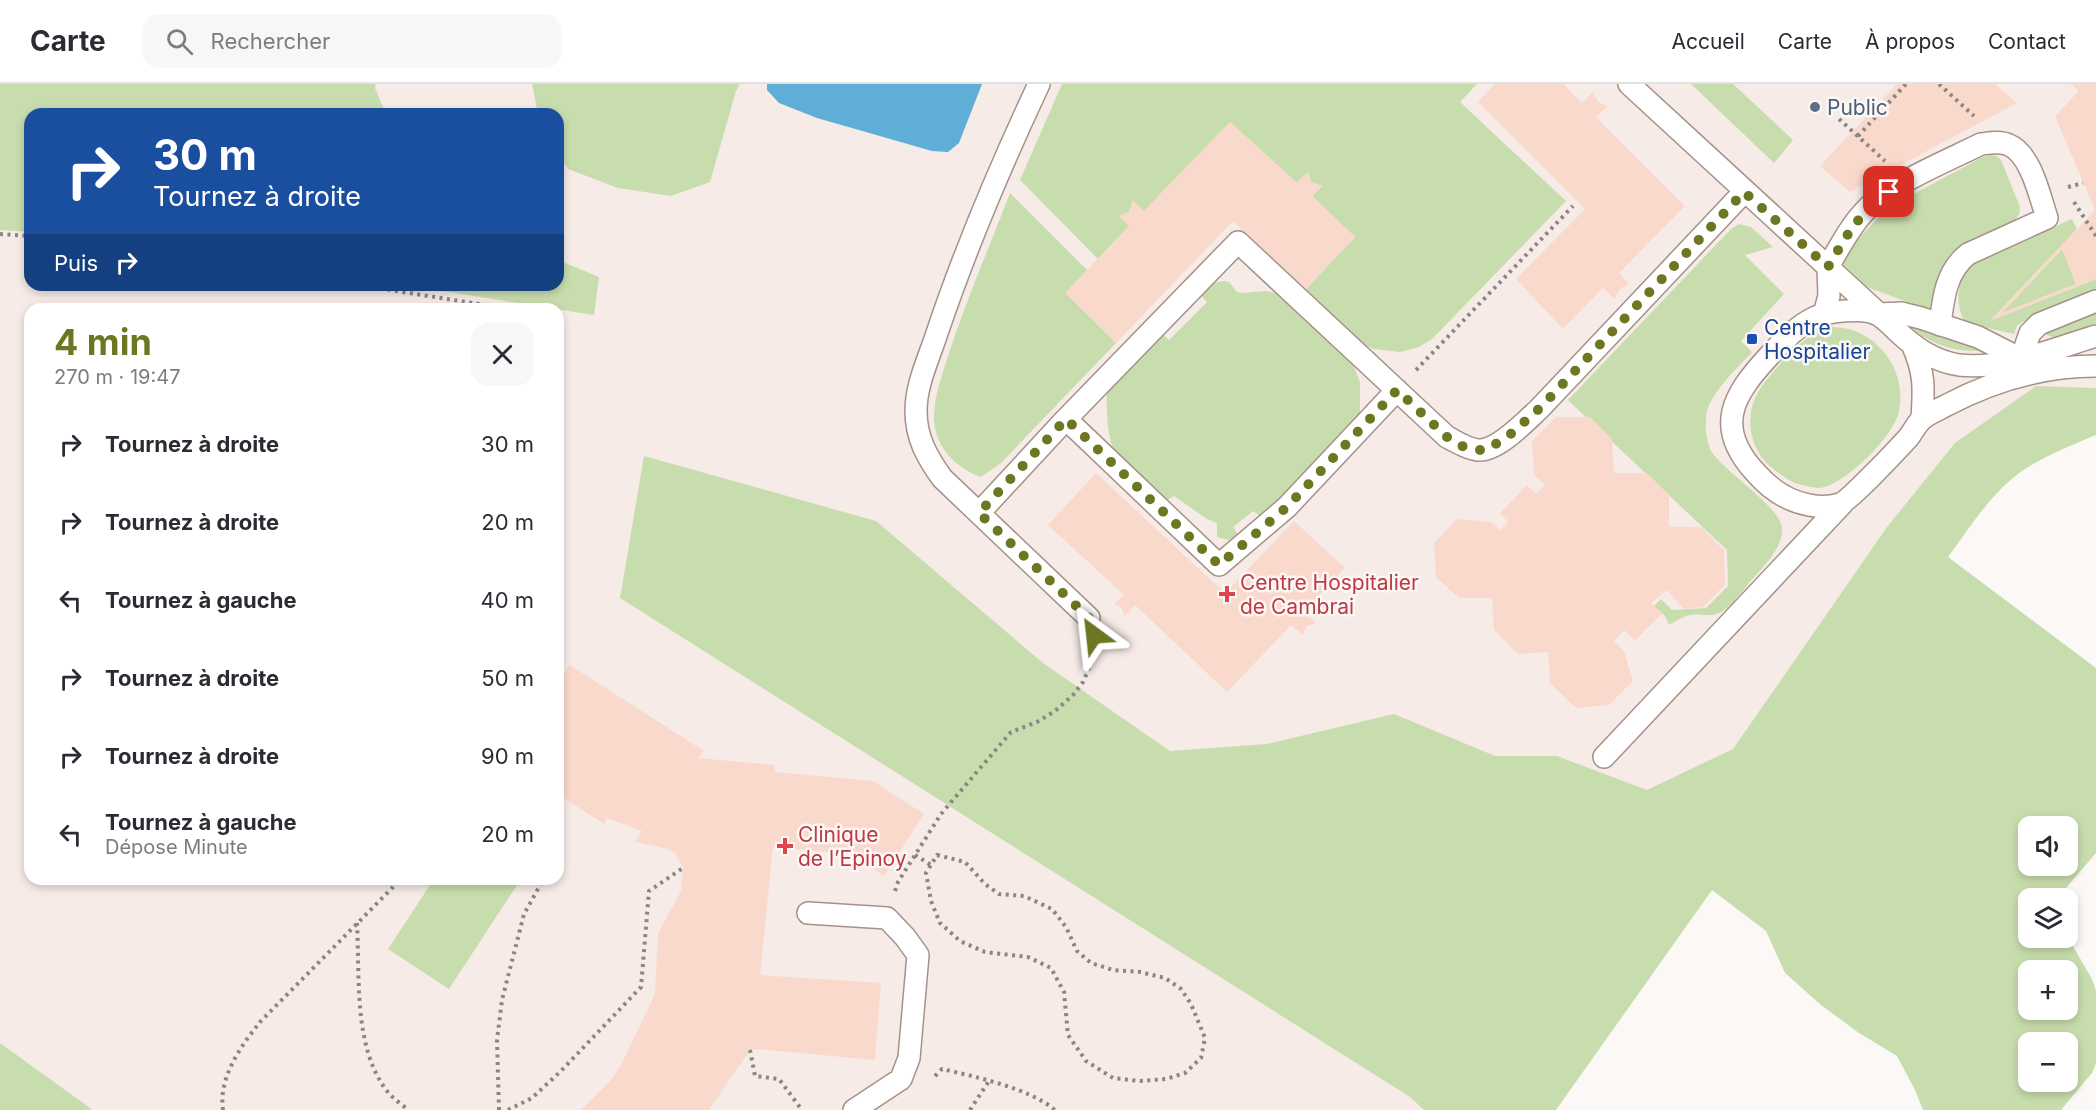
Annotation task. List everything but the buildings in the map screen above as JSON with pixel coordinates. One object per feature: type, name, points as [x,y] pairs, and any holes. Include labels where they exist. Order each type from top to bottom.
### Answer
[{"type":"lane","points":[[1039,84],[964,254],[917,393],[918,432],[930,461],[942,478],[1089,618]]},
{"type":"lane","points":[[1629,84],[1744,192],[1912,344],[1928,355],[1944,362],[1961,365],[1999,363],[2096,336]]},
{"type":"lane","points":[[1824,314],[1829,296],[1828,267],[1852,227],[1865,211],[1889,192],[1981,144],[1996,142],[2009,145],[2027,163],[2048,218],[1968,254],[1958,261],[1948,282],[1940,325]]},
{"type":"lane","points":[[979,513],[1066,419],[1238,242],[1447,437],[1464,447],[1487,450],[1512,433],[1540,408],[1744,192]]},
{"type":"lane","points":[[2020,359],[2031,333],[2038,324],[2096,301]]},
{"type":"lane","points":[[1842,504],[1817,507],[1798,503],[1785,497],[1761,479],[1750,467],[1740,453],[1732,428],[1732,413],[1737,399],[1752,375],[1791,335],[1810,320],[1824,314],[1857,311],[1879,314],[1901,313],[1987,341],[2020,359]]},
{"type":"lane","points":[[1912,344],[1921,366],[1924,396],[1922,419]]},
{"type":"lane","points":[[1604,757],[1909,436],[1922,419],[1968,394],[2007,378],[2066,366],[2096,366]]},
{"type":"lane","points":[[1066,419],[1219,565],[1287,507],[1397,390]]},
{"type":"lane","points":[[808,913],[887,918],[918,955],[909,1058],[902,1079],[854,1110]]},
{"type":"path","points":[[1858,136],[1906,84]]},
{"type":"path","points":[[1939,84],[1977,119]]},
{"type":"path","points":[[1839,119],[1888,164]]},
{"type":"path","points":[[2068,188],[2070,193]]},
{"type":"path","points":[[2073,199],[2096,236]]},
{"type":"path","points":[[1397,390],[1573,206]]},
{"type":"path","points":[[0,234],[24,236]]},
{"type":"path","points":[[396,291],[474,303]]},
{"type":"path","points":[[887,918],[898,882],[941,814],[1011,732],[1037,722],[1055,711],[1073,695],[1083,682],[1093,650],[1094,635],[1089,618]]},
{"type":"path","points":[[915,855],[931,865]]},
{"type":"path","points":[[937,855],[965,862],[985,884],[999,894],[1024,896],[1052,909],[1066,927],[1077,951],[1090,963],[1113,970],[1140,972],[1165,978],[1181,989],[1191,1004],[1205,1038],[1201,1058],[1185,1073],[1166,1079],[1140,1082],[1113,1078],[1086,1061],[1068,1035],[1064,993],[1050,968],[1028,957],[986,952],[960,941],[940,923],[931,901],[926,873],[931,865],[937,855]]},
{"type":"path","points":[[508,1110],[532,1098],[641,987],[650,891],[683,868]]},
{"type":"path","points":[[223,1110],[221,1100],[226,1078],[243,1043],[260,1022],[394,885]]},
{"type":"path","points":[[499,1110],[497,1040],[502,1000],[524,914],[538,885]]},
{"type":"path","points":[[357,922],[363,1036],[370,1062],[388,1092],[408,1110]]},
{"type":"path","points":[[750,1050],[755,1076],[779,1079],[802,1110]]},
{"type":"path","points":[[934,1078],[942,1070],[989,1081],[1045,1101],[1055,1110]]},
{"type":"path","points":[[970,1110],[989,1081]]},
{"type":"shaded area","name":"Centre Hospitalier de Cambrai","points":[[0,84],[2096,84],[2096,388],[2036,387],[1887,527],[1477,1110],[92,1110],[0,1043]]},
{"type":"green space","points":[[0,84],[376,84],[375,88],[383,108],[24,108],[24,232],[0,230]]},
{"type":"green space","points":[[532,84],[740,84],[710,182],[671,196],[618,188],[568,169],[564,163],[564,108],[537,108]]},
{"type":"green space","points":[[1062,84],[1477,84],[1460,102],[1566,201],[1432,339],[1419,347],[1400,352],[1374,349],[1360,343],[1306,289],[1355,237],[1312,196],[1322,186],[1311,182],[1308,172],[1297,183],[1230,122],[1144,211],[1133,201],[1129,212],[1120,216],[1129,226],[1098,259],[1020,180]]},
{"type":"green space","points":[[1691,84],[1733,84],[1793,140],[1774,163]]},
{"type":"green space","points":[[1991,155],[2001,160],[2020,207],[2019,215],[2014,221],[1961,245],[1948,257],[1938,276],[1929,310],[1867,287],[1838,259],[1889,207],[1983,157]]},
{"type":"green space","points":[[1010,193],[1087,270],[1066,293],[1116,343],[1001,463],[981,477],[964,469],[944,449],[936,431],[935,405],[954,338]]},
{"type":"green space","points":[[2072,219],[2077,229],[1991,320],[2096,279],[2096,293],[2022,322],[2017,326],[2014,334],[1965,323],[1959,307],[1959,292],[1963,277],[1973,263]]},
{"type":"green space","points":[[1739,224],[1751,227],[1773,247],[1745,255],[1784,294],[1741,341],[1752,352],[1723,383],[1711,401],[1706,419],[1708,444],[1717,459],[1772,509],[1779,519],[1782,535],[1769,560],[1726,609],[1713,615],[1690,615],[1669,625],[1665,616],[1654,606],[1661,599],[1672,610],[1706,608],[1728,586],[1727,550],[1568,400],[1731,229]]},
{"type":"green space","points":[[2062,249],[2076,284],[2002,313]]},
{"type":"green space","points":[[564,262],[599,277],[594,315],[564,310],[564,303],[518,303],[442,291],[564,291]]},
{"type":"green space","points":[[1229,282],[1237,292],[1266,291],[1281,294],[1351,359],[1360,382],[1360,414],[1263,518],[1253,511],[1233,527],[1239,536],[1228,540],[1217,537],[1217,523],[1207,519],[1174,496],[1166,501],[1121,461],[1111,443],[1107,406],[1107,391],[1160,331],[1169,340],[1207,302],[1198,292],[1213,283]]},
{"type":"green space","points":[[2096,311],[2096,323],[2056,339],[2043,333]]},
{"type":"green space","points":[[1904,323],[1984,351],[1961,350],[1941,345]]},
{"type":"green space","points":[[1831,327],[1862,334],[1886,354],[1899,383],[1900,399],[1894,425],[1866,459],[1842,479],[1818,488],[1790,480],[1763,459],[1753,440],[1750,419],[1755,398],[1760,389],[1784,360],[1804,340]]},
{"type":"green space","points":[[2036,386],[2096,388],[2096,435],[2042,459],[2013,478],[1983,510],[1948,557],[2096,668],[2096,853],[2078,874],[2078,816],[2018,816],[2018,876],[2076,876],[2066,888],[2018,888],[2018,948],[2074,948],[2092,979],[2096,991],[2096,1063],[2092,1073],[2078,1090],[2078,1032],[2018,1032],[2018,1092],[2076,1092],[2061,1110],[1923,1110],[1897,1056],[1859,1033],[1821,1005],[1785,973],[1766,931],[1712,890],[1556,1110],[1424,1110],[1410,1097],[620,598],[644,456],[876,521],[1043,663],[1170,751],[1267,744],[1394,714],[1495,756],[1557,756],[1647,790],[1733,749],[1887,527],[1955,443]]},
{"type":"green space","points":[[430,885],[517,885],[449,989],[388,949]]},
{"type":"green space","points":[[0,1043],[86,1105],[92,1110],[0,1110]]},
{"type":"water","points":[[767,84],[982,84],[959,143],[948,152],[932,151],[817,118],[779,103],[767,90]]},
{"type":"place","name":"Public","points":[[1815,107]]},
{"type":"place","name":"Centre Hospitalier","points":[[1752,339]]},
{"type":"place","name":"Centre Hospitalier de Cambrai","points":[[1227,594]]},
{"type":"place","name":"Clinique de l’Epinoy","points":[[785,846]]},
{"type":"route","points":[[1094,635],[1089,618],[979,513],[1066,419],[1219,565],[1287,507],[1397,390],[1447,437],[1464,447],[1487,450],[1497,444],[1540,408],[1744,192],[1828,267],[1852,227],[1865,211],[1889,192]]}]
